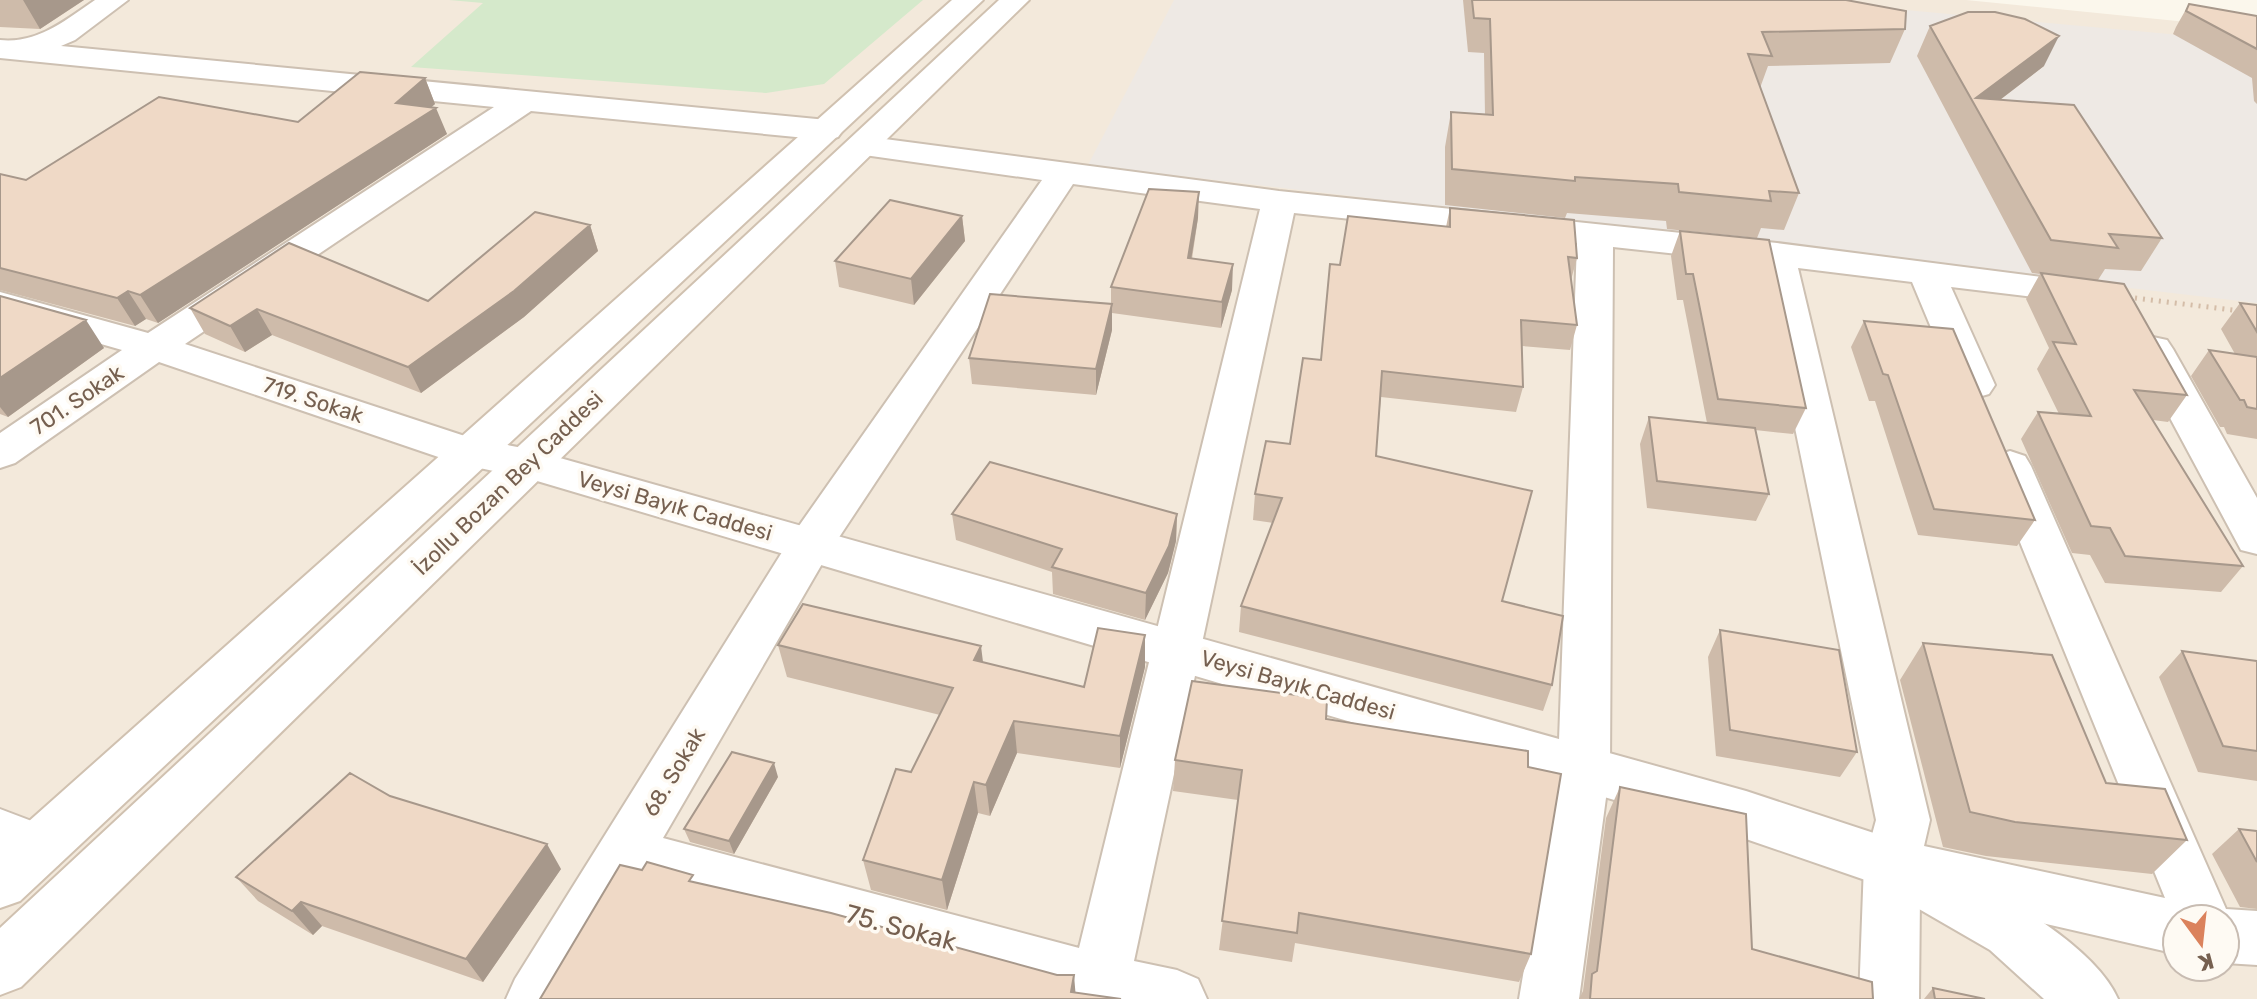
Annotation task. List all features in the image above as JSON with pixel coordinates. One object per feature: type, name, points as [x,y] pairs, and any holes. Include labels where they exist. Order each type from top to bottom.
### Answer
[{"type":"street","points":[[8,54],[65,34],[114,0]]},
{"type":"street","name":"İzollu Bozan Bey Caddesi","points":[[0,967],[528,464],[845,138],[969,0]]},
{"type":"street","name":"İzollu Bozan Bey Caddesi","points":[[13,855],[471,453],[845,138],[1015,0]]},
{"type":"street","points":[[8,54],[525,101],[845,138],[1279,201],[1927,273],[2131,310],[2257,538]]},
{"type":"street","name":"701. Sokak","points":[[0,453],[525,101]]},
{"type":"street","name":"68. Sokak","points":[[536,999],[810,545],[1064,172]]},
{"type":"street","points":[[1099,991],[1279,201]]},
{"type":"street","points":[[1549,999],[1584,768],[1595,234]]},
{"type":"street","points":[[1777,254],[1903,820],[1892,864],[1889,999]]},
{"type":"street","points":[[1927,273],[2195,903]]},
{"type":"street","name":"719. Sokak","points":[[0,303],[154,347],[471,453]]},
{"type":"street","name":"Veysi Bayık Caddesi","points":[[471,453],[528,464],[1584,768],[1746,815],[1892,864],[2010,931],[2088,999]]},
{"type":"street","name":"75. Sokak","points":[[626,853],[1099,991],[1177,999]]},
{"type":"street","points":[[1892,864],[2161,923]]},
{"type":"path","points":[[2131,310],[2242,312]]},
{"type":"shaded area","points":[[0,0],[1966,0],[2257,29],[2257,999],[0,999]]},
{"type":"shaded area","points":[[1174,0],[1796,0],[2257,42],[2257,303],[1088,165]]},
{"type":"green space","points":[[449,0],[923,0],[824,84],[766,93],[411,67],[483,3]]},
{"type":"building","points":[[1472,0],[1846,0],[1906,11],[1905,29],[1762,32],[1772,56],[1748,54],[1799,193],[1769,191],[1771,201],[1679,192],[1678,184],[1575,177],[1575,181],[1452,169],[1451,112],[1493,115],[1490,19],[1474,18]]},
{"type":"building","points":[[2189,4],[2257,16],[2257,49],[2186,11]]},
{"type":"building","points":[[1968,12],[1995,12],[2025,19],[2059,36],[1976,98],[2074,105],[2162,238],[2109,234],[2118,248],[2051,240],[1930,26]]},
{"type":"building","points":[[360,72],[425,78],[396,103],[436,108],[140,295],[128,291],[117,298],[0,268],[0,174],[26,180],[159,97],[298,122]]},
{"type":"building","points":[[1149,189],[1199,192],[1188,258],[1233,264],[1222,302],[1111,287]]},
{"type":"building","points":[[890,200],[962,216],[911,279],[835,261]]},
{"type":"building","points":[[1450,208],[1574,220],[1577,258],[1568,257],[1577,325],[1521,320],[1523,387],[1382,371],[1376,456],[1532,491],[1502,601],[1563,616],[1552,685],[1241,606],[1282,498],[1255,494],[1266,441],[1290,444],[1303,358],[1321,360],[1330,264],[1340,265],[1348,216],[1450,227]]},
{"type":"building","points":[[535,212],[590,225],[514,291],[408,367],[257,309],[230,326],[190,308],[289,243],[428,301]]},
{"type":"building","points":[[1680,231],[1769,240],[1806,408],[1718,399],[1693,274],[1686,274]]},
{"type":"building","points":[[2041,273],[2124,284],[2187,395],[2134,390],[2243,566],[2125,556],[2110,528],[2091,526],[2038,412],[2091,416],[2053,342],[2076,344]]},
{"type":"building","points":[[990,294],[1112,304],[1096,369],[969,358]]},
{"type":"building","points":[[0,296],[86,320],[0,378]]},
{"type":"building","points":[[2240,303],[2257,305],[2257,332]]},
{"type":"building","points":[[1864,321],[1953,329],[2035,520],[1934,509],[1888,375],[1883,374]]},
{"type":"building","points":[[2209,350],[2257,357],[2257,409],[2247,407],[2244,400],[2240,400]]},
{"type":"building","points":[[1649,417],[1755,428],[1769,494],[1657,481]]},
{"type":"building","points":[[990,462],[1177,514],[1169,546],[1146,593],[1052,567],[1062,549],[952,514]]},
{"type":"building","points":[[803,604],[981,646],[974,660],[1084,687],[1098,628],[1145,635],[1120,736],[1014,721],[986,785],[974,782],[942,880],[863,860],[896,769],[911,772],[953,688],[778,645]]},
{"type":"building","points":[[1720,630],[1839,650],[1857,752],[1730,730]]},
{"type":"building","points":[[1923,643],[2052,655],[2106,783],[2165,789],[2187,840],[2015,822],[1970,812]]},
{"type":"building","points":[[2182,651],[2257,661],[2257,751],[2223,746]]},
{"type":"building","points":[[1192,681],[1327,699],[1326,719],[1528,751],[1528,767],[1561,774],[1531,954],[1299,913],[1297,933],[1222,921],[1242,770],[1175,760]]},
{"type":"building","points":[[732,752],[774,763],[729,841],[684,829]]},
{"type":"building","points":[[350,773],[390,796],[547,844],[466,959],[301,902],[292,911],[236,877]]},
{"type":"building","points":[[1620,787],[1746,814],[1752,949],[1872,982],[1873,999],[1590,999],[1592,974],[1597,971]]},
{"type":"building","points":[[2239,829],[2257,831],[2257,862]]},
{"type":"building","points":[[647,862],[693,875],[689,881],[831,913],[1057,975],[1074,975],[1071,992],[1121,999],[540,999],[620,865],[642,870]]},
{"type":"building","points":[[1933,988],[1985,999],[1935,999]]}]
